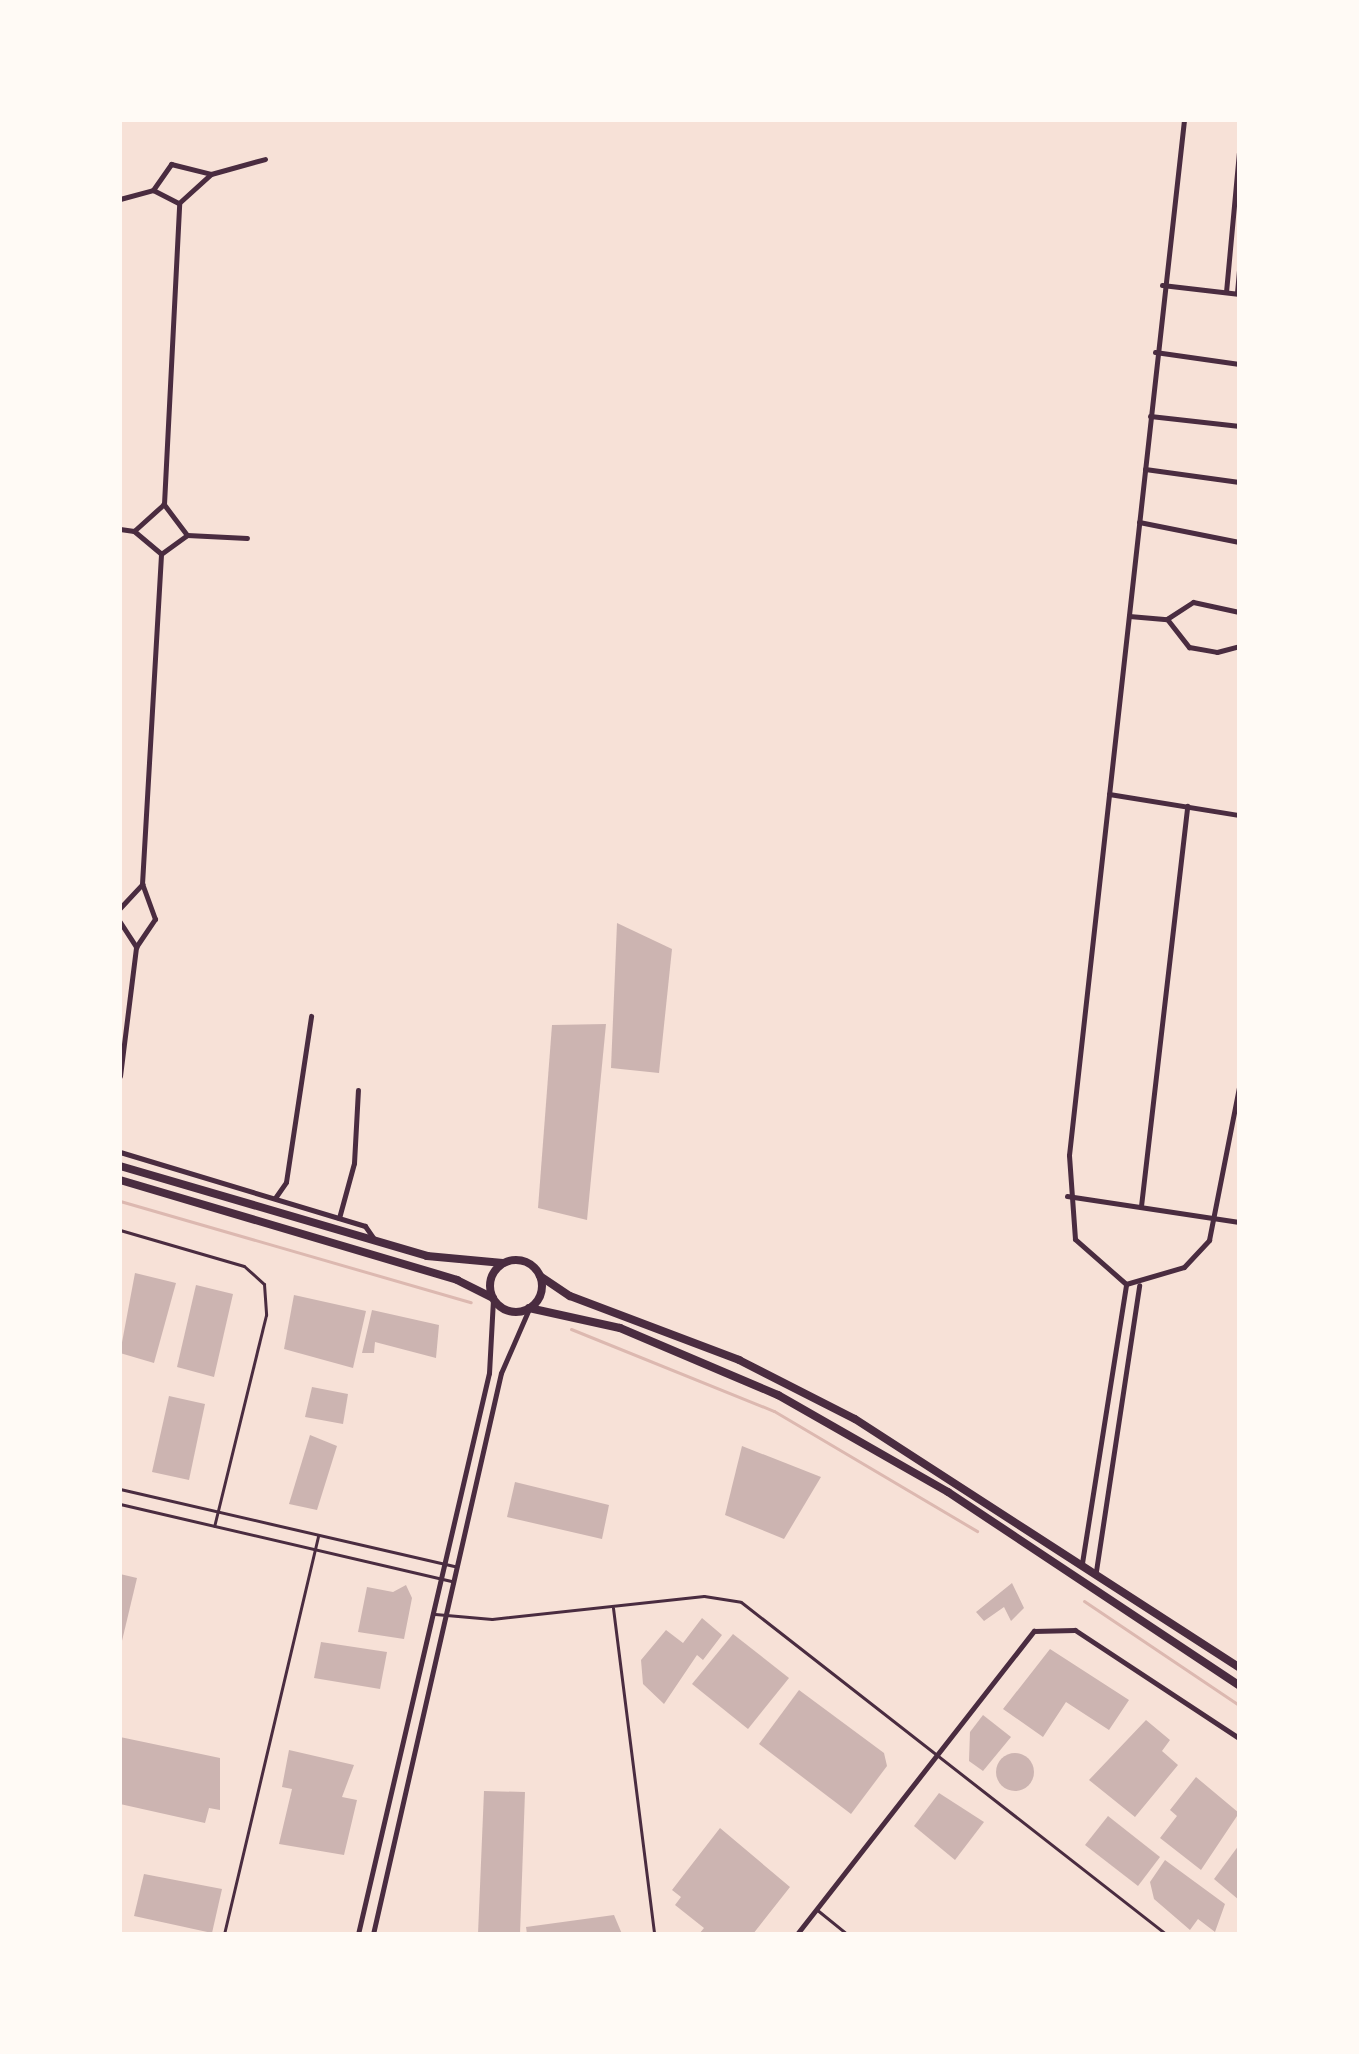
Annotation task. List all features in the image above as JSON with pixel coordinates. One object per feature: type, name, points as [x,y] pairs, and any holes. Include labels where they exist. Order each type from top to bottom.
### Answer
[{"type":"main road","points":[[120,1166],[467,1264],[524,1261],[570,1296],[824,1402],[1096,1571],[1239,1667]]},
{"type":"main road","points":[[120,1180],[446,1276],[493,1298],[509,1311],[529,1309],[620,1328],[778,1395],[948,1492],[1239,1685]]},
{"type":"main road","points":[[493,1298],[491,1279],[503,1263]]},
{"type":"main road","points":[[529,1309],[541,1294],[540,1276]]},
{"type":"street","points":[[1184,120],[1162,285],[1067,1196],[1075,1239],[1126,1284],[1139,1285],[1199,1255],[1216,1219],[1239,1087]]},
{"type":"street","points":[[1226,292],[1239,153]]},
{"type":"street","points":[[187,535],[164,504],[179,203],[211,174],[265,159]]},
{"type":"street","points":[[120,199],[153,190],[171,164],[211,174]]},
{"type":"street","points":[[153,190],[179,203]]},
{"type":"street","points":[[1162,285],[1238,294],[1239,270]]},
{"type":"street","points":[[1155,352],[1239,364]]},
{"type":"street","points":[[1150,416],[1239,426]]},
{"type":"street","points":[[1145,469],[1239,482]]},
{"type":"street","points":[[134,531],[164,504]]},
{"type":"street","points":[[1139,522],[1239,542]]},
{"type":"street","points":[[120,529],[134,531],[161,554]]},
{"type":"street","points":[[161,554],[187,535],[247,538]]},
{"type":"street","points":[[120,1076],[136,947],[155,919],[142,884],[161,554]]},
{"type":"street","points":[[1129,616],[1167,619],[1193,602],[1239,612]]},
{"type":"street","points":[[1167,619],[1189,647],[1239,646]]},
{"type":"street","points":[[1109,794],[1239,815]]},
{"type":"street","points":[[1141,1206],[1187,806]]},
{"type":"street","points":[[120,908],[142,884]]},
{"type":"street","points":[[120,922],[136,947]]},
{"type":"street","points":[[275,1198],[286,1182],[311,1016]]},
{"type":"street","points":[[339,1218],[354,1163],[358,1090]]},
{"type":"street","points":[[120,1152],[365,1226],[374,1240]]},
{"type":"street","points":[[1067,1196],[1239,1222]]},
{"type":"street","points":[[1082,1563],[1126,1284]]},
{"type":"street","points":[[1096,1571],[1139,1285]]},
{"type":"street","points":[[358,1934],[492,1358],[493,1298]]},
{"type":"street","points":[[373,1934],[504,1359],[529,1309]]},
{"type":"street","points":[[797,1934],[1026,1636],[1052,1626],[1075,1630],[1239,1738]]},
{"type":"lane","points":[[120,1230],[244,1266],[264,1284],[266,1315],[214,1526]]},
{"type":"lane","points":[[120,1489],[457,1567]]},
{"type":"lane","points":[[120,1504],[454,1581]]},
{"type":"lane","points":[[224,1934],[318,1535]]},
{"type":"lane","points":[[434,1614],[445,1616],[612,1607],[704,1596],[741,1602],[1166,1934]]},
{"type":"lane","points":[[612,1607],[654,1934]]},
{"type":"lane","points":[[816,1909],[847,1934]]},
{"type":"building","points":[[617,923],[672,949],[659,1073],[611,1068]]},
{"type":"building","points":[[606,1024],[587,1220],[538,1208],[552,1025]]},
{"type":"building","points":[[135,1273],[176,1283],[154,1363],[120,1353]]},
{"type":"building","points":[[196,1285],[233,1294],[214,1377],[177,1367]]},
{"type":"building","points":[[294,1295],[366,1311],[353,1368],[284,1349]]},
{"type":"building","points":[[372,1310],[439,1325],[436,1358],[375,1342],[374,1353],[362,1353]]},
{"type":"building","points":[[312,1387],[348,1394],[343,1424],[305,1417]]},
{"type":"building","points":[[169,1396],[205,1404],[189,1480],[152,1472]]},
{"type":"building","points":[[310,1435],[337,1446],[317,1510],[289,1504]]},
{"type":"building","points":[[742,1446],[821,1477],[784,1539],[725,1515]]},
{"type":"building","points":[[515,1482],[609,1505],[602,1539],[507,1517]]},
{"type":"building","points":[[120,1574],[137,1578],[121,1645],[120,1645]]},
{"type":"building","points":[[1012,1583],[1024,1608],[1011,1621],[1004,1607],[984,1621],[976,1612]]},
{"type":"building","points":[[406,1585],[412,1598],[404,1639],[358,1632],[367,1587],[393,1592]]},
{"type":"building","points":[[702,1618],[722,1635],[703,1660],[697,1655],[664,1704],[643,1684],[641,1660],[666,1630],[683,1643]]},
{"type":"building","points":[[733,1634],[789,1678],[748,1729],[692,1684]]},
{"type":"building","points":[[321,1642],[387,1652],[380,1689],[314,1678]]},
{"type":"building","points":[[1050,1649],[1129,1700],[1109,1730],[1066,1702],[1043,1737],[1003,1709]]},
{"type":"building","points":[[799,1690],[884,1753],[887,1766],[851,1814],[759,1744]]},
{"type":"building","points":[[983,1715],[1011,1737],[983,1771],[969,1761],[970,1732]]},
{"type":"building","points":[[1146,1720],[1170,1740],[1162,1751],[1178,1765],[1135,1817],[1089,1780]]},
{"type":"building","points":[[120,1737],[220,1758],[220,1810],[209,1808],[205,1823],[120,1804]]},
{"type":"building","points":[[289,1750],[354,1765],[342,1797],[357,1800],[344,1855],[279,1844],[292,1789],[282,1787]]},
{"type":"building","points":[[1015,1753],[1029,1758],[1034,1772],[1029,1786],[1015,1791],[1001,1786],[996,1772],[1001,1758]]},
{"type":"building","points":[[1196,1777],[1239,1813],[1201,1870],[1160,1838],[1177,1816],[1170,1810]]},
{"type":"building","points":[[484,1791],[525,1792],[520,1934],[478,1934]]},
{"type":"building","points":[[939,1793],[984,1822],[955,1860],[914,1826]]},
{"type":"building","points":[[1108,1816],[1160,1857],[1138,1886],[1085,1845]]},
{"type":"building","points":[[720,1828],[790,1887],[753,1934],[699,1934],[704,1928],[675,1905],[681,1897],[672,1890]]},
{"type":"building","points":[[1239,1845],[1239,1900],[1214,1879]]},
{"type":"building","points":[[1165,1860],[1225,1904],[1215,1932],[1198,1919],[1190,1930],[1154,1899],[1150,1882]]},
{"type":"building","points":[[144,1874],[222,1889],[212,1933],[134,1916]]},
{"type":"building","points":[[614,1915],[622,1934],[527,1934],[526,1927]]},
{"type":"waterway","points":[[120,1201],[471,1302]]},
{"type":"waterway","points":[[571,1329],[774,1411],[977,1531]]},
{"type":"waterway","points":[[1084,1601],[1239,1705]]}]
